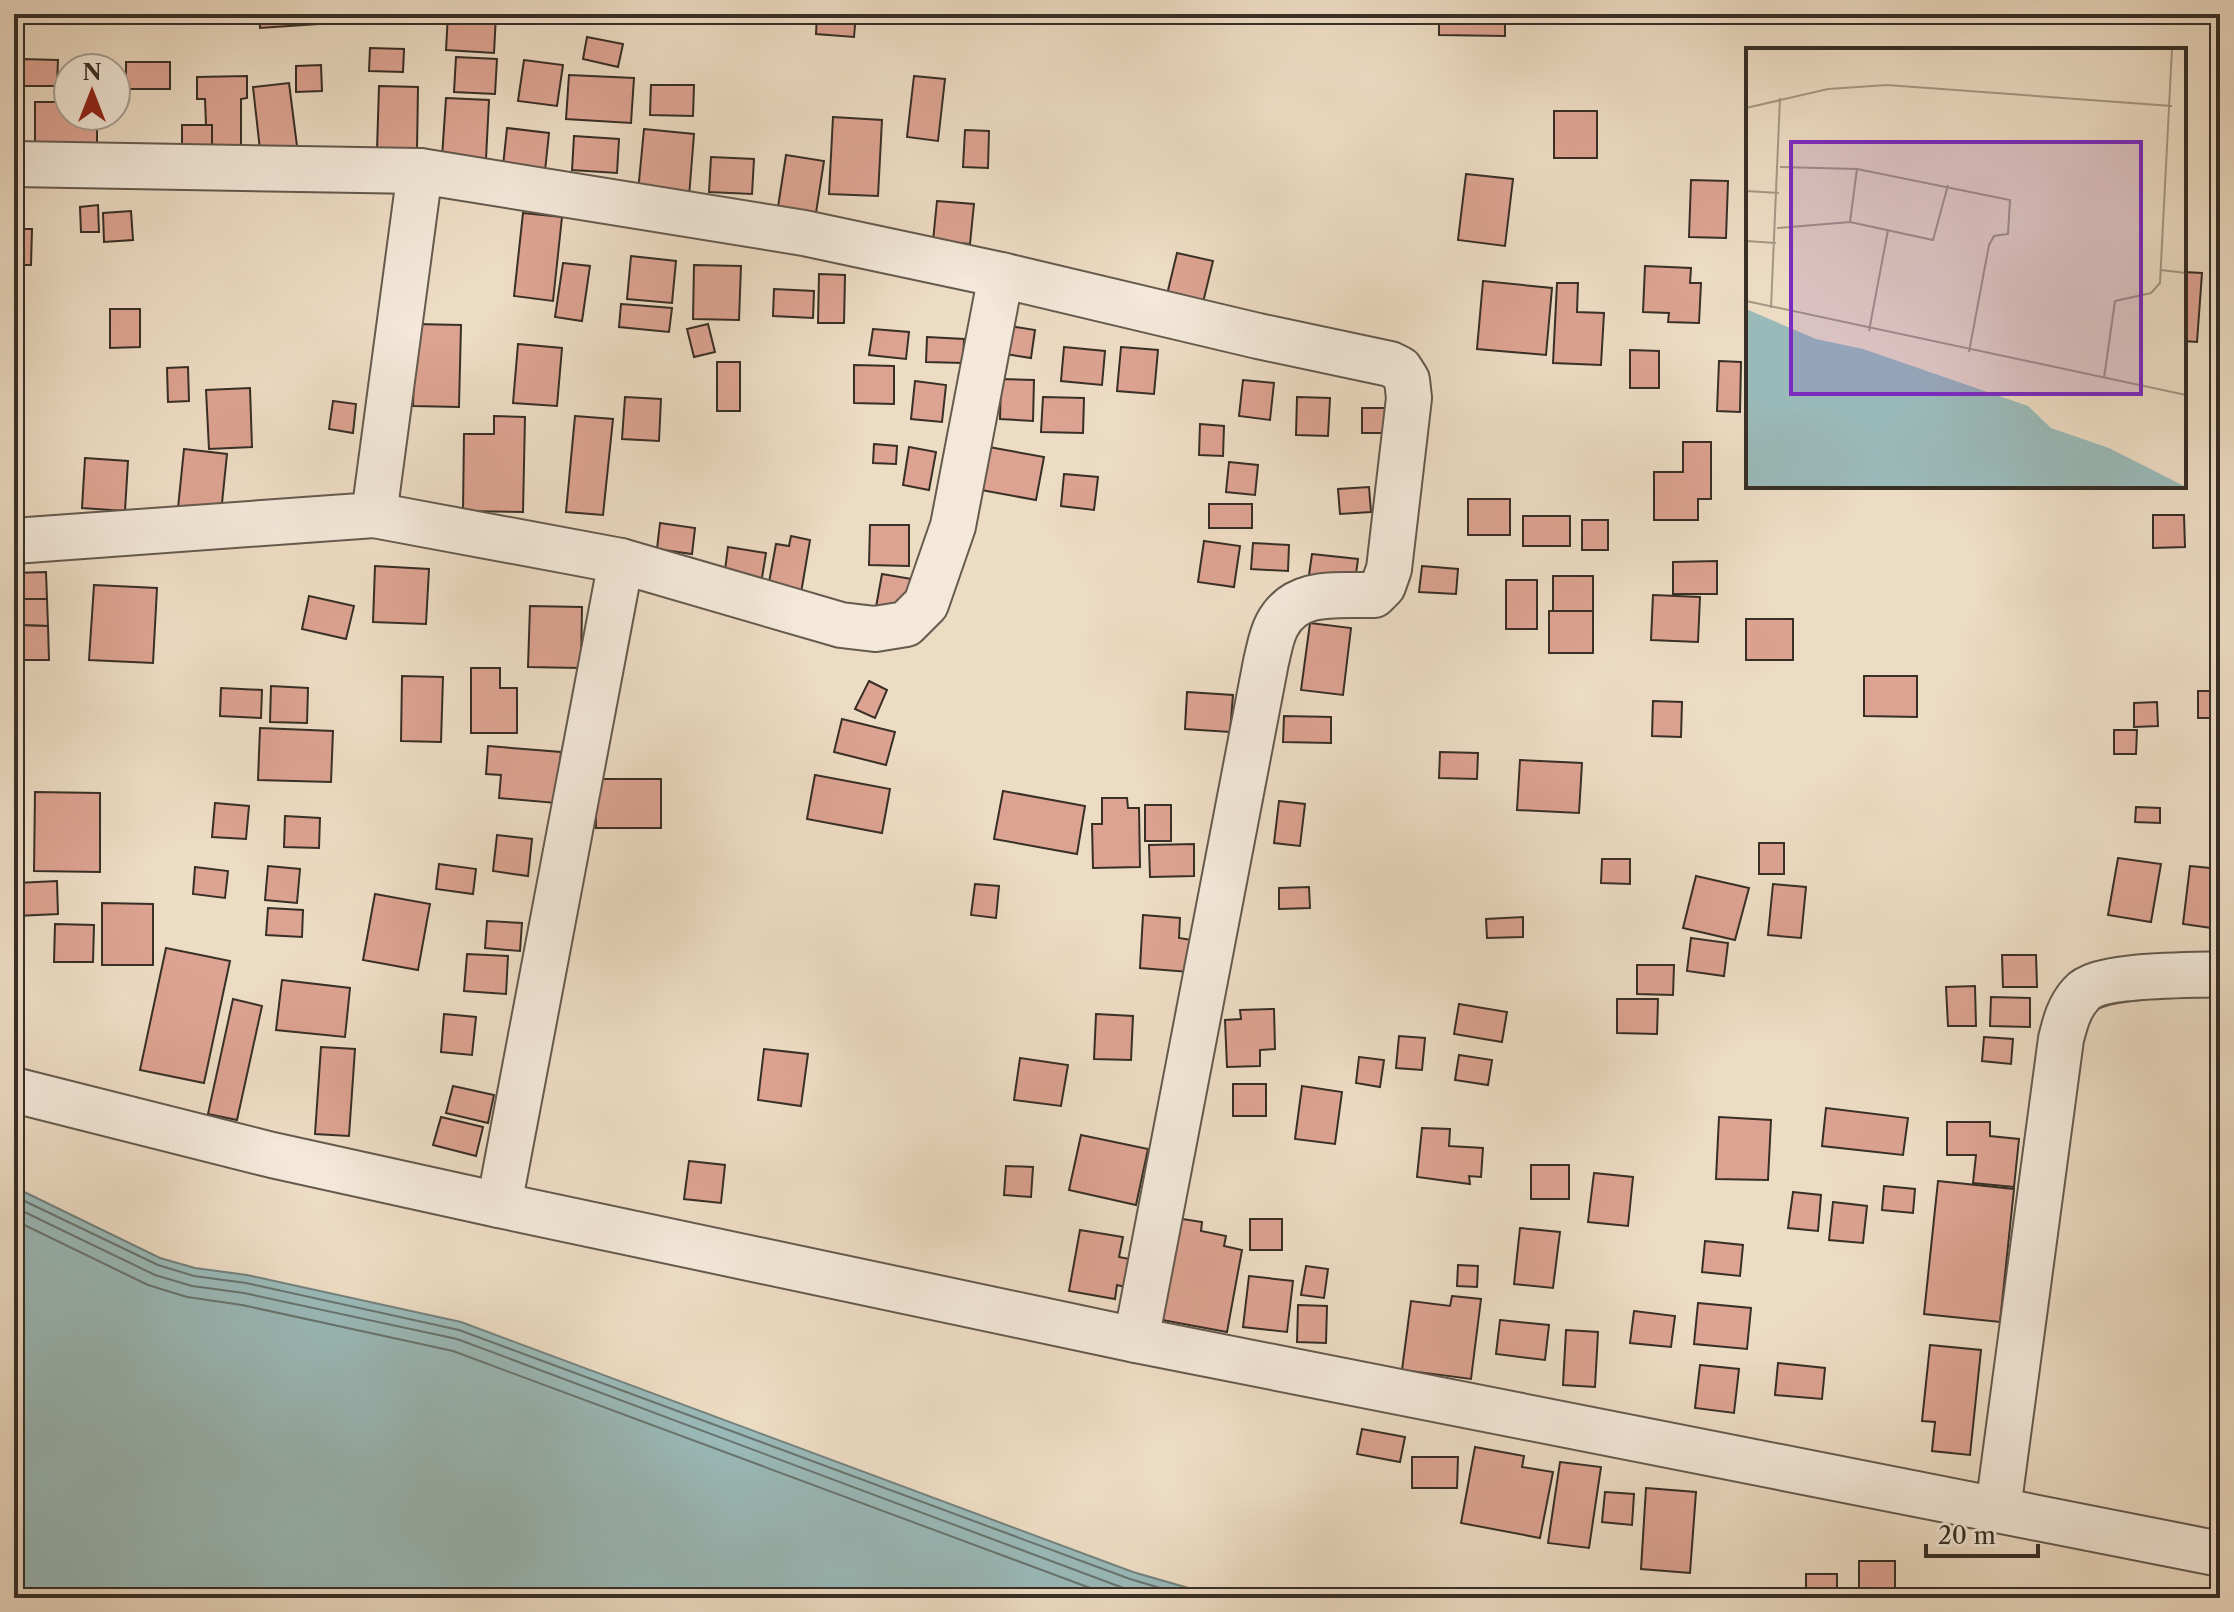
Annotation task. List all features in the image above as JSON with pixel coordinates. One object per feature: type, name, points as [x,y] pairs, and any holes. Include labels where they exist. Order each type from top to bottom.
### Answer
[{"type":"street","points":[[14,164],[420,171],[804,233],[1001,275],[1390,364],[1400,369],[1407,380],[1409,398],[1389,569],[1383,586],[1374,595],[1314,597],[1294,604],[1277,625],[1266,662],[1136,1340]]},
{"type":"street","points":[[374,515],[420,171]]},
{"type":"street","points":[[14,541],[374,515],[621,561],[841,625],[875,629],[906,624],[926,604],[953,526],[1001,275]]},
{"type":"street","points":[[499,1205],[621,561]]},
{"type":"street","points":[[1998,1509],[2061,1039],[2067,1014],[2082,991],[2117,979],[2220,974]]},
{"type":"street","points":[[14,1090],[272,1155],[1136,1340],[2220,1554]]},
{"type":"water","points":[[14,1187],[160,1258],[195,1268],[247,1275],[461,1322],[1133,1572],[1223,1598],[14,1598]]},
{"type":"building","points":[[259,14],[317,14],[318,24],[260,28]]},
{"type":"building","points":[[448,14],[496,14],[494,53],[446,50]]},
{"type":"building","points":[[817,14],[856,14],[854,37],[816,34]]},
{"type":"building","points":[[1439,14],[1505,14],[1505,36],[1439,35]]},
{"type":"building","points":[[587,37],[623,44],[618,67],[583,59]]},
{"type":"building","points":[[370,48],[404,49],[403,72],[369,71]]},
{"type":"building","points":[[456,57],[497,59],[495,94],[454,92]]},
{"type":"building","points":[[21,59],[52,60],[52,86],[21,86]]},
{"type":"building","points":[[524,60],[563,65],[557,106],[518,101]]},
{"type":"building","points":[[132,62],[170,62],[170,89],[132,89]]},
{"type":"building","points":[[321,65],[322,91],[296,92],[296,66]]},
{"type":"building","points":[[569,75],[634,78],[631,123],[566,119]]},
{"type":"building","points":[[247,76],[247,98],[241,99],[241,153],[212,153],[212,125],[206,125],[205,99],[197,99],[197,77]]},
{"type":"building","points":[[914,76],[945,79],[938,141],[907,137]]},
{"type":"building","points":[[289,83],[297,146],[260,150],[253,87]]},
{"type":"building","points":[[651,85],[694,85],[693,116],[650,115]]},
{"type":"building","points":[[379,86],[418,87],[417,151],[377,150]]},
{"type":"building","points":[[446,98],[489,100],[486,159],[442,157]]},
{"type":"building","points":[[35,102],[52,102],[52,132],[97,132],[97,164],[35,164]]},
{"type":"building","points":[[1554,111],[1597,111],[1597,158],[1554,158]]},
{"type":"building","points":[[833,117],[882,120],[878,196],[829,194]]},
{"type":"building","points":[[182,125],[212,125],[212,153],[182,153]]},
{"type":"building","points":[[507,128],[549,133],[545,171],[503,166]]},
{"type":"building","points":[[644,129],[694,134],[689,197],[638,192]]},
{"type":"building","points":[[965,130],[989,131],[988,168],[963,167]]},
{"type":"building","points":[[574,136],[619,139],[617,173],[572,170]]},
{"type":"building","points":[[786,155],[824,161],[816,213],[778,207]]},
{"type":"building","points":[[711,157],[754,159],[752,194],[709,192]]},
{"type":"building","points":[[1466,174],[1513,179],[1505,246],[1458,240]]},
{"type":"building","points":[[1691,180],[1728,181],[1726,238],[1689,237]]},
{"type":"building","points":[[937,201],[974,204],[970,244],[933,241]]},
{"type":"building","points":[[98,205],[99,232],[81,232],[80,207]]},
{"type":"building","points":[[131,211],[133,240],[104,242],[103,213]]},
{"type":"building","points":[[523,213],[562,217],[553,301],[514,296]]},
{"type":"building","points":[[14,229],[32,229],[31,265],[14,265]]},
{"type":"building","points":[[1177,253],[1213,261],[1199,319],[1163,311]]},
{"type":"building","points":[[631,256],[676,261],[672,303],[627,299]]},
{"type":"building","points":[[563,263],[590,266],[582,321],[555,317]]},
{"type":"building","points":[[694,265],[741,266],[739,320],[693,319]]},
{"type":"building","points":[[1645,266],[1691,268],[1690,283],[1701,283],[1699,323],[1668,322],[1669,313],[1643,312]]},
{"type":"building","points":[[2186,272],[2202,273],[2197,342],[2186,341]]},
{"type":"building","points":[[819,274],[845,275],[844,323],[818,323]]},
{"type":"building","points":[[1483,281],[1552,288],[1546,355],[1477,349]]},
{"type":"building","points":[[1557,283],[1578,283],[1577,312],[1604,313],[1601,365],[1553,363]]},
{"type":"building","points":[[774,289],[814,291],[813,318],[773,316]]},
{"type":"building","points":[[2215,293],[2220,293],[2220,326],[2214,326]]},
{"type":"building","points":[[621,304],[672,308],[669,332],[619,327]]},
{"type":"building","points":[[110,309],[140,309],[140,347],[110,348]]},
{"type":"building","points":[[415,324],[461,325],[459,407],[413,406]]},
{"type":"building","points":[[708,324],[715,352],[694,357],[687,329]]},
{"type":"building","points":[[1009,326],[1035,330],[1031,358],[1005,354]]},
{"type":"building","points":[[873,329],[909,332],[906,359],[869,355]]},
{"type":"building","points":[[927,337],[964,339],[963,363],[926,362]]},
{"type":"building","points":[[518,344],[562,348],[557,406],[513,403]]},
{"type":"building","points":[[1064,347],[1105,351],[1102,385],[1061,381]]},
{"type":"building","points":[[1121,347],[1158,350],[1154,394],[1117,391]]},
{"type":"building","points":[[1630,350],[1659,351],[1659,388],[1630,388]]},
{"type":"building","points":[[1719,361],[1741,362],[1740,412],[1717,411]]},
{"type":"building","points":[[717,362],[740,362],[740,411],[717,411]]},
{"type":"building","points":[[854,365],[894,366],[894,404],[854,403]]},
{"type":"building","points":[[188,367],[189,401],[168,402],[167,368]]},
{"type":"building","points":[[1001,379],[1034,380],[1033,421],[1000,419]]},
{"type":"building","points":[[1243,380],[1274,383],[1270,420],[1239,416]]},
{"type":"building","points":[[915,381],[946,385],[942,422],[911,419]]},
{"type":"building","points":[[250,388],[252,447],[209,449],[206,390]]},
{"type":"building","points":[[625,397],[661,399],[659,441],[622,439]]},
{"type":"building","points":[[1043,397],[1084,398],[1083,433],[1041,432]]},
{"type":"building","points":[[1297,397],[1330,398],[1328,436],[1296,435]]},
{"type":"building","points":[[333,401],[356,404],[353,433],[329,429]]},
{"type":"building","points":[[1362,408],[1387,408],[1387,433],[1362,433]]},
{"type":"building","points":[[494,416],[525,417],[523,512],[463,511],[464,434],[494,434]]},
{"type":"building","points":[[575,416],[613,419],[603,515],[566,512]]},
{"type":"building","points":[[1200,424],[1224,426],[1223,456],[1199,455]]},
{"type":"building","points":[[1683,442],[1711,442],[1711,499],[1698,499],[1698,520],[1654,520],[1654,472],[1683,472]]},
{"type":"building","points":[[874,444],[897,446],[896,464],[873,463]]},
{"type":"building","points":[[909,447],[936,452],[929,490],[903,485]]},
{"type":"building","points":[[989,447],[1044,457],[1036,500],[981,490]]},
{"type":"building","points":[[184,449],[227,454],[220,523],[177,518]]},
{"type":"building","points":[[85,458],[128,461],[125,511],[82,508]]},
{"type":"building","points":[[1229,462],[1258,465],[1255,495],[1226,492]]},
{"type":"building","points":[[1064,474],[1098,477],[1094,510],[1061,506]]},
{"type":"building","points":[[1369,487],[1371,512],[1340,514],[1338,489]]},
{"type":"building","points":[[1468,499],[1510,499],[1510,535],[1468,535]]},
{"type":"building","points":[[1209,504],[1252,504],[1252,528],[1209,528]]},
{"type":"building","points":[[2153,515],[2184,515],[2185,547],[2153,548]]},
{"type":"building","points":[[1523,516],[1570,516],[1570,546],[1523,546]]},
{"type":"building","points":[[1582,520],[1608,520],[1608,550],[1582,550]]},
{"type":"building","points":[[660,523],[695,528],[692,554],[657,549]]},
{"type":"building","points":[[870,525],[909,525],[909,566],[869,565]]},
{"type":"building","points":[[791,536],[810,540],[801,593],[768,588],[776,544],[789,546]]},
{"type":"building","points":[[1204,541],[1240,546],[1234,587],[1198,582]]},
{"type":"building","points":[[1253,543],[1289,545],[1288,571],[1251,569]]},
{"type":"building","points":[[728,547],[766,553],[761,584],[724,578]]},
{"type":"building","points":[[1312,554],[1358,559],[1355,581],[1309,575]]},
{"type":"building","points":[[1717,561],[1717,594],[1673,594],[1673,562]]},
{"type":"building","points":[[375,566],[429,569],[426,624],[373,622]]},
{"type":"building","points":[[1422,566],[1458,569],[1456,594],[1419,592]]},
{"type":"building","points":[[46,572],[47,599],[14,599],[14,573]]},
{"type":"building","points":[[882,574],[912,579],[906,612],[876,607]]},
{"type":"building","points":[[1553,576],[1593,576],[1593,611],[1553,611]]},
{"type":"building","points":[[1506,580],[1537,580],[1537,629],[1506,629]]},
{"type":"building","points":[[94,585],[157,588],[153,663],[89,660]]},
{"type":"building","points":[[1653,595],[1700,597],[1698,642],[1651,640]]},
{"type":"building","points":[[309,596],[354,606],[346,639],[302,629]]},
{"type":"building","points":[[14,599],[47,599],[48,626],[14,625]]},
{"type":"building","points":[[530,606],[582,607],[581,668],[528,667]]},
{"type":"building","points":[[1549,611],[1593,611],[1593,653],[1549,653]]},
{"type":"building","points":[[1746,619],[1793,619],[1793,660],[1746,660]]},
{"type":"building","points":[[1310,623],[1351,628],[1343,695],[1301,690]]},
{"type":"building","points":[[14,625],[48,626],[49,660],[14,660]]},
{"type":"building","points":[[471,668],[500,668],[500,688],[517,688],[517,733],[471,733]]},
{"type":"building","points":[[402,676],[443,677],[441,742],[401,741]]},
{"type":"building","points":[[1864,676],[1917,676],[1917,717],[1864,716]]},
{"type":"building","points":[[869,681],[887,690],[875,718],[855,709]]},
{"type":"building","points":[[271,686],[308,688],[307,723],[270,722]]},
{"type":"building","points":[[221,688],[262,690],[261,718],[220,716]]},
{"type":"building","points":[[2198,691],[2219,691],[2218,718],[2198,718]]},
{"type":"building","points":[[1187,692],[1233,695],[1230,732],[1185,729]]},
{"type":"building","points":[[1653,701],[1682,702],[1681,737],[1652,736]]},
{"type":"building","points":[[2157,702],[2158,726],[2134,727],[2134,703]]},
{"type":"building","points":[[1284,716],[1331,717],[1331,743],[1283,742]]},
{"type":"building","points":[[842,719],[895,732],[886,765],[834,752]]},
{"type":"building","points":[[260,728],[333,731],[331,782],[258,780]]},
{"type":"building","points":[[2114,730],[2137,730],[2136,754],[2114,754]]},
{"type":"building","points":[[488,746],[561,752],[556,803],[499,798],[501,775],[486,774]]},
{"type":"building","points":[[1440,752],[1478,753],[1477,779],[1439,778]]},
{"type":"building","points":[[1520,760],[1582,763],[1579,813],[1517,810]]},
{"type":"building","points":[[815,775],[890,789],[882,833],[807,819]]},
{"type":"building","points":[[596,779],[661,779],[661,828],[596,828]]},
{"type":"building","points":[[1003,791],[1085,806],[1077,854],[994,839]]},
{"type":"building","points":[[35,792],[100,793],[100,872],[34,871]]},
{"type":"building","points":[[1102,798],[1127,798],[1128,808],[1139,808],[1140,867],[1093,868],[1092,824],[1102,824]]},
{"type":"building","points":[[1279,801],[1305,804],[1300,846],[1274,843]]},
{"type":"building","points":[[215,803],[249,806],[246,839],[212,837]]},
{"type":"building","points":[[1145,805],[1171,805],[1171,841],[1145,841]]},
{"type":"building","points":[[2136,807],[2160,808],[2160,823],[2135,822]]},
{"type":"building","points":[[285,816],[320,818],[319,848],[284,847]]},
{"type":"building","points":[[497,835],[532,839],[528,876],[493,871]]},
{"type":"building","points":[[1759,843],[1784,843],[1784,874],[1759,874]]},
{"type":"building","points":[[1194,844],[1194,876],[1150,877],[1149,845]]},
{"type":"building","points":[[2118,858],[2161,864],[2151,922],[2108,915]]},
{"type":"building","points":[[1602,859],[1630,859],[1630,884],[1601,883]]},
{"type":"building","points":[[439,864],[476,869],[473,894],[436,889]]},
{"type":"building","points":[[268,866],[300,869],[297,903],[265,900]]},
{"type":"building","points":[[2190,866],[2220,869],[2212,928],[2183,924]]},
{"type":"building","points":[[195,867],[228,871],[225,898],[193,894]]},
{"type":"building","points":[[1696,876],[1749,888],[1735,940],[1683,928]]},
{"type":"building","points":[[57,881],[58,914],[17,916],[16,883]]},
{"type":"building","points":[[975,884],[999,886],[996,918],[971,915]]},
{"type":"building","points":[[1773,884],[1806,887],[1801,938],[1768,935]]},
{"type":"building","points":[[1309,887],[1310,908],[1279,909],[1279,888]]},
{"type":"building","points":[[375,894],[430,904],[418,970],[363,960]]},
{"type":"building","points":[[102,903],[153,904],[153,965],[102,965]]},
{"type":"building","points":[[268,908],[303,910],[302,937],[266,935]]},
{"type":"building","points":[[1143,915],[1180,918],[1179,938],[1192,940],[1189,972],[1140,968]]},
{"type":"building","points":[[1523,917],[1523,937],[1487,938],[1486,919]]},
{"type":"building","points":[[487,921],[522,923],[520,951],[485,948]]},
{"type":"building","points":[[55,924],[94,925],[93,962],[54,962]]},
{"type":"building","points":[[1691,938],[1728,943],[1724,976],[1687,971]]},
{"type":"building","points":[[166,948],[230,961],[204,1083],[140,1070]]},
{"type":"building","points":[[467,954],[508,956],[506,994],[464,991]]},
{"type":"building","points":[[2002,955],[2036,955],[2037,987],[2003,987]]},
{"type":"building","points":[[1637,965],[1674,965],[1673,995],[1637,994]]},
{"type":"building","points":[[282,980],[350,988],[345,1037],[276,1030]]},
{"type":"building","points":[[1975,986],[1976,1026],[1948,1026],[1946,987]]},
{"type":"building","points":[[1991,997],[2030,998],[2030,1027],[1990,1026]]},
{"type":"building","points":[[233,999],[262,1006],[237,1120],[208,1114]]},
{"type":"building","points":[[1617,999],[1658,999],[1657,1034],[1617,1033]]},
{"type":"building","points":[[1459,1004],[1507,1012],[1502,1042],[1454,1034]]},
{"type":"building","points":[[1274,1009],[1275,1049],[1260,1050],[1260,1066],[1227,1067],[1225,1020],[1241,1019],[1240,1010]]},
{"type":"building","points":[[444,1014],[476,1017],[472,1055],[441,1052]]},
{"type":"building","points":[[1096,1014],[1133,1016],[1131,1060],[1094,1059]]},
{"type":"building","points":[[1399,1036],[1425,1038],[1422,1070],[1396,1068]]},
{"type":"building","points":[[1984,1037],[2013,1039],[2011,1064],[1982,1061]]},
{"type":"building","points":[[321,1047],[355,1049],[349,1136],[315,1134]]},
{"type":"building","points":[[764,1049],[808,1054],[801,1106],[758,1100]]},
{"type":"building","points":[[1459,1055],[1492,1060],[1488,1085],[1455,1080]]},
{"type":"building","points":[[1359,1057],[1384,1060],[1380,1087],[1356,1083]]},
{"type":"building","points":[[1020,1058],[1068,1065],[1061,1106],[1014,1100]]},
{"type":"building","points":[[1233,1084],[1266,1084],[1266,1116],[1233,1116]]},
{"type":"building","points":[[453,1086],[494,1095],[488,1123],[446,1113]]},
{"type":"building","points":[[1302,1086],[1342,1092],[1335,1144],[1295,1139]]},
{"type":"building","points":[[1826,1108],[1908,1118],[1903,1155],[1822,1146]]},
{"type":"building","points":[[441,1117],[483,1127],[476,1156],[433,1145]]},
{"type":"building","points":[[1719,1117],[1771,1120],[1768,1180],[1716,1179]]},
{"type":"building","points":[[1947,1122],[1990,1122],[1990,1136],[2019,1139],[2014,1187],[1973,1183],[1976,1155],[1947,1155]]},
{"type":"building","points":[[1422,1128],[1450,1129],[1449,1146],[1483,1148],[1481,1177],[1469,1176],[1470,1184],[1417,1177]]},
{"type":"building","points":[[1081,1135],[1148,1149],[1136,1205],[1069,1190]]},
{"type":"building","points":[[689,1161],[725,1165],[721,1203],[684,1199]]},
{"type":"building","points":[[1531,1165],[1569,1165],[1569,1199],[1531,1199]]},
{"type":"building","points":[[1006,1166],[1033,1167],[1031,1197],[1004,1195]]},
{"type":"building","points":[[1594,1173],[1633,1177],[1628,1226],[1588,1222]]},
{"type":"building","points":[[1938,1181],[2014,1189],[2000,1322],[1924,1314]]},
{"type":"building","points":[[1884,1186],[1915,1189],[1913,1213],[1882,1210]]},
{"type":"building","points":[[1793,1192],[1821,1195],[1818,1231],[1788,1228]]},
{"type":"building","points":[[1833,1202],[1867,1206],[1863,1243],[1829,1240]]},
{"type":"building","points":[[1176,1218],[1202,1222],[1201,1231],[1226,1236],[1224,1246],[1242,1250],[1227,1332],[1157,1319]]},
{"type":"building","points":[[1250,1219],[1282,1219],[1282,1250],[1250,1250]]},
{"type":"building","points":[[1520,1228],[1560,1232],[1553,1288],[1514,1284]]},
{"type":"building","points":[[1080,1230],[1123,1237],[1119,1257],[1134,1260],[1129,1288],[1117,1285],[1115,1299],[1069,1291]]},
{"type":"building","points":[[1705,1241],[1743,1245],[1740,1276],[1702,1272]]},
{"type":"building","points":[[1458,1265],[1478,1266],[1477,1287],[1457,1286]]},
{"type":"building","points":[[1306,1266],[1328,1269],[1324,1298],[1301,1295]]},
{"type":"building","points":[[1249,1276],[1293,1281],[1287,1332],[1243,1327]]},
{"type":"building","points":[[1452,1296],[1481,1299],[1471,1379],[1402,1370],[1411,1301],[1450,1306]]},
{"type":"building","points":[[1698,1303],[1751,1308],[1747,1349],[1694,1344]]},
{"type":"building","points":[[1298,1305],[1327,1306],[1326,1343],[1297,1342]]},
{"type":"building","points":[[1634,1311],[1675,1316],[1671,1347],[1630,1343]]},
{"type":"building","points":[[1500,1320],[1549,1325],[1545,1360],[1496,1354]]},
{"type":"building","points":[[1566,1330],[1598,1332],[1595,1387],[1563,1385]]},
{"type":"building","points":[[1930,1345],[1981,1350],[1970,1455],[1932,1451],[1935,1422],[1922,1421]]},
{"type":"building","points":[[1778,1363],[1825,1368],[1822,1399],[1775,1395]]},
{"type":"building","points":[[1700,1365],[1739,1369],[1734,1413],[1695,1408]]},
{"type":"building","points":[[1362,1429],[1405,1437],[1400,1462],[1357,1454]]},
{"type":"building","points":[[1475,1447],[1524,1456],[1522,1467],[1553,1472],[1540,1538],[1461,1523]]},
{"type":"building","points":[[1412,1457],[1458,1457],[1457,1488],[1412,1488]]},
{"type":"building","points":[[1560,1462],[1601,1467],[1589,1548],[1548,1543]]},
{"type":"building","points":[[1646,1488],[1696,1492],[1690,1573],[1641,1569]]},
{"type":"building","points":[[1605,1492],[1634,1494],[1632,1525],[1602,1522]]},
{"type":"building","points":[[1859,1561],[1895,1561],[1895,1592],[1859,1592]]},
{"type":"building","points":[[1806,1574],[1837,1574],[1837,1598],[1806,1598]]}]
